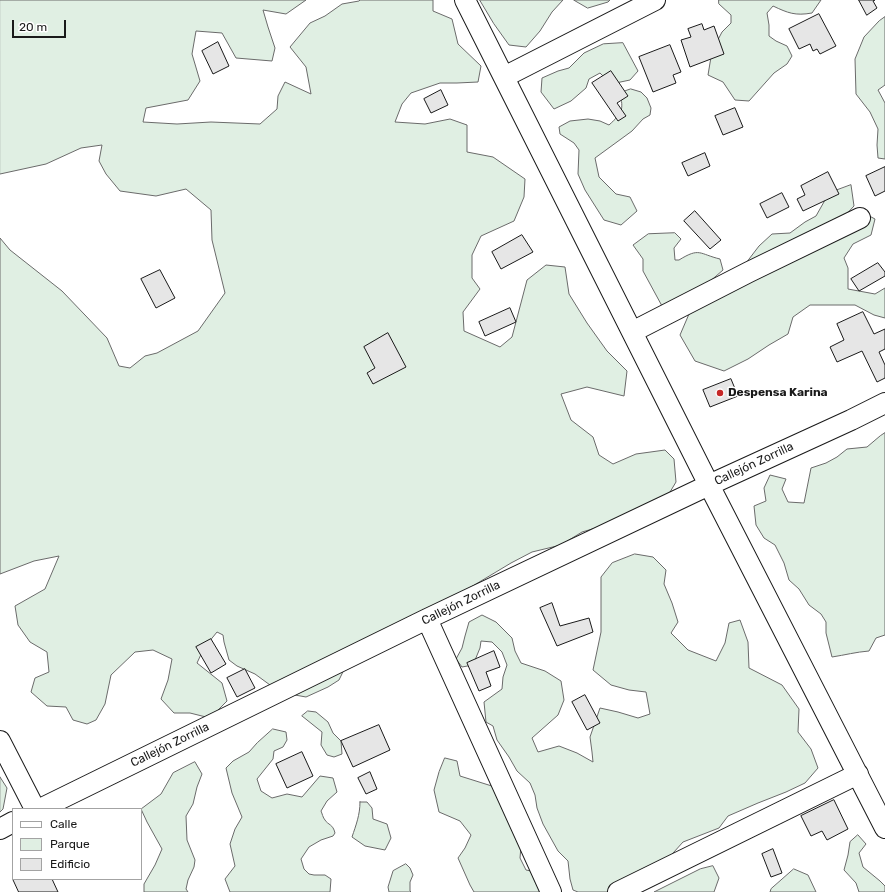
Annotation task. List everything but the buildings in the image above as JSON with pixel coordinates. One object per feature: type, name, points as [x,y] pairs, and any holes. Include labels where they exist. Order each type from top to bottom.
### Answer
[{"type":"street","points":[[465,0],[709,485],[885,828]]},
{"type":"street","points":[[504,77],[655,0]]},
{"type":"street","points":[[632,332],[749,272],[860,218]]},
{"type":"street","name":"Callejón Zorrilla","points":[[42,808],[427,619],[885,403]]},
{"type":"street","points":[[427,619],[550,892]]},
{"type":"street","points":[[0,741],[34,808]]},
{"type":"street","points":[[618,892],[858,774]]},
{"type":"street","points":[[0,829],[12,823]]},
{"type":"green space","points":[[0,0],[306,0],[286,14],[263,10],[275,48],[272,61],[236,58],[222,33],[196,31],[192,54],[200,81],[188,100],[146,108],[143,122],[177,124],[211,122],[260,124],[277,109],[278,96],[285,82],[311,94],[306,67],[290,47],[310,23],[325,16],[342,4],[360,0],[433,0],[433,11],[452,19],[458,44],[481,66],[478,82],[440,83],[411,93],[402,104],[395,122],[425,124],[450,119],[467,125],[467,152],[493,157],[525,179],[524,197],[514,221],[481,236],[472,255],[472,278],[480,289],[463,312],[464,331],[500,347],[512,337],[527,280],[546,265],[565,267],[569,294],[607,351],[627,371],[624,396],[587,387],[561,394],[571,420],[593,437],[599,455],[613,464],[636,454],[665,450],[674,459],[676,482],[667,497],[613,523],[582,532],[561,545],[532,552],[511,563],[461,593],[441,624],[416,634],[355,647],[339,680],[306,697],[295,695],[279,687],[270,685],[255,674],[237,666],[229,660],[223,635],[217,632],[204,648],[197,663],[222,683],[227,701],[210,718],[190,713],[174,713],[161,699],[168,680],[172,659],[153,650],[135,652],[111,675],[105,704],[96,720],[87,724],[73,720],[66,707],[47,706],[31,692],[35,678],[49,672],[47,652],[30,642],[18,625],[15,606],[45,589],[59,556],[34,561],[0,574],[0,238],[10,250],[62,291],[107,338],[119,366],[130,368],[145,356],[157,353],[198,331],[225,293],[212,240],[211,210],[186,189],[156,196],[120,191],[106,174],[99,161],[102,145],[81,148],[46,164],[0,174]]},
{"type":"green space","points":[[480,0],[563,0],[552,12],[540,31],[526,47],[509,45],[494,24]]},
{"type":"green space","points":[[574,0],[610,0],[588,8]]},
{"type":"green space","points":[[719,0],[821,0],[812,13],[792,13],[773,6],[767,13],[769,36],[787,46],[792,56],[787,64],[774,73],[749,101],[735,100],[723,82],[708,75],[712,51],[722,32],[731,23],[731,15],[719,4]]},
{"type":"green space","points":[[885,17],[885,85],[878,90],[885,103],[885,159],[878,158],[878,129],[870,112],[856,94],[855,59],[864,37],[879,21]]},
{"type":"green space","points":[[623,43],[638,71],[630,80],[611,84],[600,73],[589,79],[586,88],[571,101],[554,109],[541,92],[542,78],[569,68],[584,53],[603,44]]},
{"type":"green space","points":[[631,89],[641,92],[647,98],[651,108],[650,115],[643,119],[632,131],[595,158],[599,177],[616,194],[630,197],[637,211],[621,225],[604,220],[585,190],[578,174],[579,150],[574,143],[560,134],[559,127],[570,121],[588,119],[600,121],[609,125],[621,111],[622,104],[620,93]]},
{"type":"green space","points":[[851,185],[854,206],[838,223],[860,211],[875,219],[871,235],[853,244],[844,258],[848,268],[848,289],[875,294],[885,288],[885,318],[874,315],[855,305],[810,305],[793,317],[788,334],[748,359],[724,371],[695,361],[680,335],[689,314],[746,263],[759,246],[772,234],[790,233],[816,216],[829,193]]},
{"type":"green space","points":[[675,233],[681,239],[674,248],[675,260],[679,260],[691,254],[700,253],[720,259],[723,270],[700,290],[662,306],[643,271],[643,259],[633,245],[648,234]]},
{"type":"green space","points":[[885,433],[885,635],[876,638],[869,651],[832,657],[826,633],[826,622],[821,614],[809,605],[799,589],[789,580],[784,563],[775,545],[764,538],[756,525],[754,506],[766,501],[764,488],[770,475],[786,479],[782,489],[788,502],[804,503],[811,468],[826,463],[847,449],[867,447]]},
{"type":"green space","points":[[635,554],[653,557],[666,570],[664,584],[678,622],[671,633],[688,650],[716,661],[725,643],[729,623],[740,620],[748,642],[749,668],[782,685],[799,709],[798,732],[811,749],[818,768],[805,783],[728,816],[719,828],[683,842],[655,873],[616,892],[578,892],[573,890],[568,861],[558,851],[543,824],[530,783],[517,771],[497,740],[493,726],[486,722],[484,702],[502,689],[503,677],[507,665],[502,652],[492,642],[481,641],[480,648],[473,665],[462,667],[456,659],[462,648],[469,622],[482,615],[496,622],[512,638],[515,651],[521,663],[545,671],[561,681],[564,700],[558,715],[532,738],[538,752],[559,746],[577,753],[593,762],[590,737],[600,708],[638,718],[650,714],[646,692],[629,690],[611,685],[593,670],[601,632],[601,577],[612,563]]},
{"type":"green space","points":[[308,711],[316,712],[328,722],[333,733],[341,741],[342,754],[334,757],[327,755],[321,745],[322,732],[302,716]]},
{"type":"green space","points":[[273,729],[286,732],[287,740],[283,747],[274,751],[273,759],[257,779],[261,791],[272,798],[287,794],[302,797],[320,776],[333,778],[337,792],[327,801],[321,811],[324,819],[332,826],[335,833],[333,836],[321,840],[309,847],[301,859],[304,869],[309,874],[325,875],[331,879],[330,892],[230,892],[225,879],[235,866],[230,844],[235,829],[242,817],[232,793],[226,768],[233,761],[249,752]]},
{"type":"green space","points":[[445,758],[457,761],[460,776],[495,787],[521,846],[520,858],[526,870],[541,873],[548,892],[474,892],[458,858],[471,835],[460,821],[439,812],[434,790]]},
{"type":"green space","points":[[195,762],[202,774],[193,804],[186,816],[187,840],[195,860],[186,889],[188,892],[144,892],[144,884],[162,849],[147,822],[142,808],[161,794],[173,773]]},
{"type":"green space","points":[[0,777],[7,788],[3,809],[0,812]]},
{"type":"green space","points":[[360,802],[367,802],[372,808],[373,819],[387,824],[391,838],[385,850],[365,846],[352,837],[359,816]]},
{"type":"green space","points":[[858,835],[866,844],[859,853],[863,867],[885,886],[885,892],[859,892],[856,883],[844,870],[850,842]]},
{"type":"green space","points":[[406,864],[410,868],[413,875],[410,882],[411,892],[389,892],[388,887],[393,871]]},
{"type":"green space","points":[[713,866],[719,878],[714,892],[654,892],[700,869]]},
{"type":"green space","points":[[794,869],[808,875],[816,892],[770,892],[771,889]]},
{"type":"place","name":"Despensa Karina","points":[[720,393]]}]
